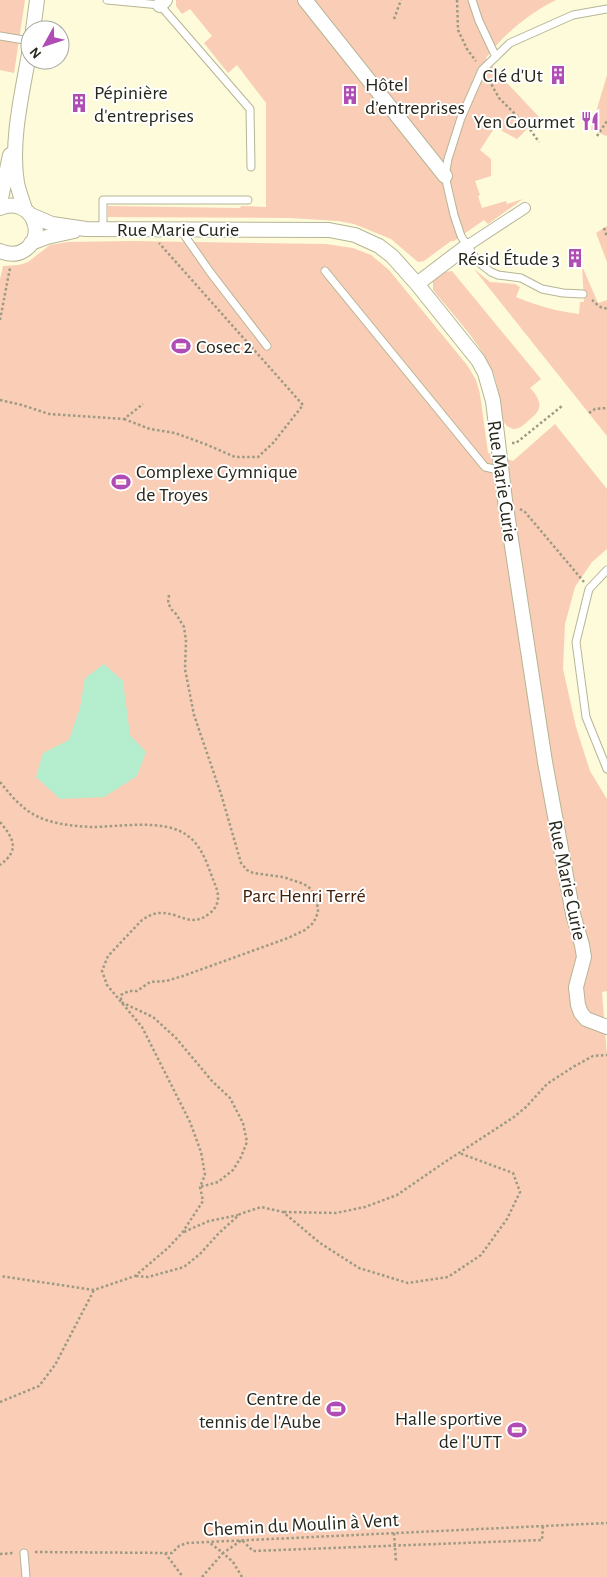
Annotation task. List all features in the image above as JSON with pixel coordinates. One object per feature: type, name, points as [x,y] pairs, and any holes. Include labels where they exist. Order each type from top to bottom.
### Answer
[{"type":"street","points":[[34,20],[37,0]]},
{"type":"street","points":[[304,0],[445,176]]},
{"type":"street","points":[[27,70],[17,130],[15,160],[17,182],[36,229],[35,237],[31,244]]},
{"type":"street","points":[[0,203],[17,130]]},
{"type":"street","name":"Rue Marie Curie","points":[[0,208],[12,205],[52,224],[86,229],[329,230],[355,235],[379,246],[392,256],[478,360],[485,373],[493,401],[533,689],[573,914],[584,957],[576,987],[578,1005],[586,1019],[607,1027]]},
{"type":"street","points":[[417,284],[467,246],[525,208]]},
{"type":"street","name":"Rue Marie Curie","points":[[6,252],[19,253],[31,244],[47,237],[86,229]]},
{"type":"lane","points":[[107,0],[163,2],[250,110],[251,167]]},
{"type":"lane","points":[[472,0],[496,57]]},
{"type":"lane","points":[[582,294],[563,294],[542,289],[521,278],[498,275],[478,262],[461,236],[445,176],[448,159],[461,118],[482,70],[510,43],[573,15],[607,9]]},
{"type":"lane","points":[[0,36],[20,40]]},
{"type":"lane","points":[[103,229],[103,200],[248,200]]},
{"type":"lane","points":[[179,229],[267,346]]},
{"type":"lane","points":[[325,271],[485,467],[501,469]]},
{"type":"lane","points":[[607,570],[589,589],[576,642],[586,718],[607,769]]},
{"type":"lane","points":[[24,1553],[26,1577]]},
{"type":"path","points":[[394,19],[401,0]]},
{"type":"path","points":[[597,136],[607,121]]},
{"type":"path","points":[[604,228],[607,237]]},
{"type":"path","points":[[0,400],[49,414],[124,419],[150,429],[175,433],[235,457],[258,456],[273,443],[303,405],[155,239]]},
{"type":"path","points":[[0,320],[10,267],[6,252]]},
{"type":"path","points":[[582,294],[598,306],[604,309],[607,308]]},
{"type":"path","points":[[124,419],[143,404]]},
{"type":"path","points":[[498,444],[516,443],[562,406]]},
{"type":"path","points":[[589,413],[595,409],[607,408]]},
{"type":"path","points":[[516,506],[525,512],[589,589]]},
{"type":"path","points":[[121,1002],[121,995],[129,991],[137,991],[150,982],[166,981],[183,976],[306,930],[312,924],[318,911],[315,896],[311,889],[304,884],[283,877],[253,873],[247,870],[241,863],[194,715],[186,669],[184,627],[168,603],[169,595]]},
{"type":"path","points":[[0,782],[31,814],[58,824],[75,826],[144,826],[178,830],[189,836],[198,846],[218,891],[216,907],[198,920],[160,912],[149,915],[137,924],[108,956],[102,971],[107,985],[142,1027],[190,1122],[201,1152],[205,1175],[200,1187],[203,1201],[182,1233],[168,1248],[135,1276],[94,1290],[0,1276]]},
{"type":"path","points":[[0,822],[13,840],[14,848],[9,857],[0,865]]},
{"type":"path","points":[[121,1002],[153,1017],[176,1038],[212,1081],[230,1098],[243,1122],[247,1142],[233,1170],[218,1182],[200,1187]]},
{"type":"path","points":[[182,1233],[209,1221],[261,1207],[283,1212],[336,1213],[365,1207],[397,1195],[514,1117],[547,1084],[593,1056],[607,1055]]},
{"type":"path","points":[[283,1212],[320,1243],[359,1268],[408,1283],[448,1277],[481,1255],[508,1219],[520,1192],[513,1173],[459,1153]]},
{"type":"path","points":[[135,1276],[148,1277],[184,1267],[200,1254],[240,1214]]},
{"type":"path","points":[[0,1402],[40,1386],[55,1365],[94,1290]]},
{"type":"path","name":"Chemin du Moulin à Vent","points":[[0,1554],[46,1552],[172,1553],[187,1543],[607,1523]]},
{"type":"path","points":[[202,1577],[223,1553],[242,1540],[253,1551],[542,1540],[542,1526]]},
{"type":"path","points":[[394,1533],[396,1562]]},
{"type":"path","points":[[209,1542],[233,1562],[242,1577]]},
{"type":"path","points":[[164,1553],[183,1577]]},
{"type":"green space","points":[[0,0],[25,0],[22,20],[20,20],[14,73],[0,70]]},
{"type":"green space","points":[[176,0],[556,0],[536,11],[517,25],[486,58],[540,118],[517,139],[495,127],[480,150],[491,159],[491,176],[475,181],[480,195],[478,196],[482,208],[506,201],[507,204],[523,199],[488,224],[484,220],[424,261],[418,262],[391,239],[354,224],[338,221],[289,218],[108,217],[108,206],[266,207],[266,103],[237,65],[228,73],[204,43],[212,36],[190,9],[182,14],[176,6]]},
{"type":"green space","points":[[607,75],[607,135],[606,136],[591,129]]},
{"type":"green space","points":[[607,226],[607,262],[596,233]]},
{"type":"green space","name":"Parc Henri Terré","points":[[68,242],[326,244],[353,248],[371,255],[389,270],[467,365],[476,380],[480,394],[488,453],[513,461],[555,424],[607,489],[607,549],[592,562],[575,587],[565,624],[563,669],[576,727],[590,771],[607,799],[607,991],[602,992],[607,1056],[607,1577],[0,1577],[0,279],[3,266],[19,265],[28,262],[50,245]]},
{"type":"green space","points":[[582,266],[598,303],[607,300],[607,436],[474,269],[490,282],[515,284],[520,287],[516,297],[547,308],[579,314],[580,302],[584,302]]},
{"type":"green space","points":[[452,271],[541,379],[530,388],[538,400],[538,411],[518,428],[512,429],[503,421],[496,380],[489,363],[466,330],[433,290],[433,281],[444,272]]},
{"type":"shaded area","points":[[104,664],[123,681],[130,735],[146,752],[137,776],[104,797],[60,799],[36,777],[43,753],[69,740],[80,708],[85,678]]},
{"type":"place","name":"Clé d'Ut","points":[[558,75]]},
{"type":"place","name":"Hôtel d’entreprises","points":[[350,95]]},
{"type":"place","name":"Pépinière d'entreprises","points":[[79,103]]},
{"type":"place","name":"Yen Gourmet","points":[[590,121]]},
{"type":"place","name":"Résid Étude 3","points":[[575,258]]},
{"type":"place","name":"Cosec 2","points":[[181,346]]},
{"type":"place","name":"Complexe Gymnique de Troyes","points":[[121,482]]},
{"type":"place","name":"Centre de tennis de l'Aube","points":[[336,1409]]},
{"type":"place","name":"Halle sportive de l'UTT","points":[[517,1430]]}]
